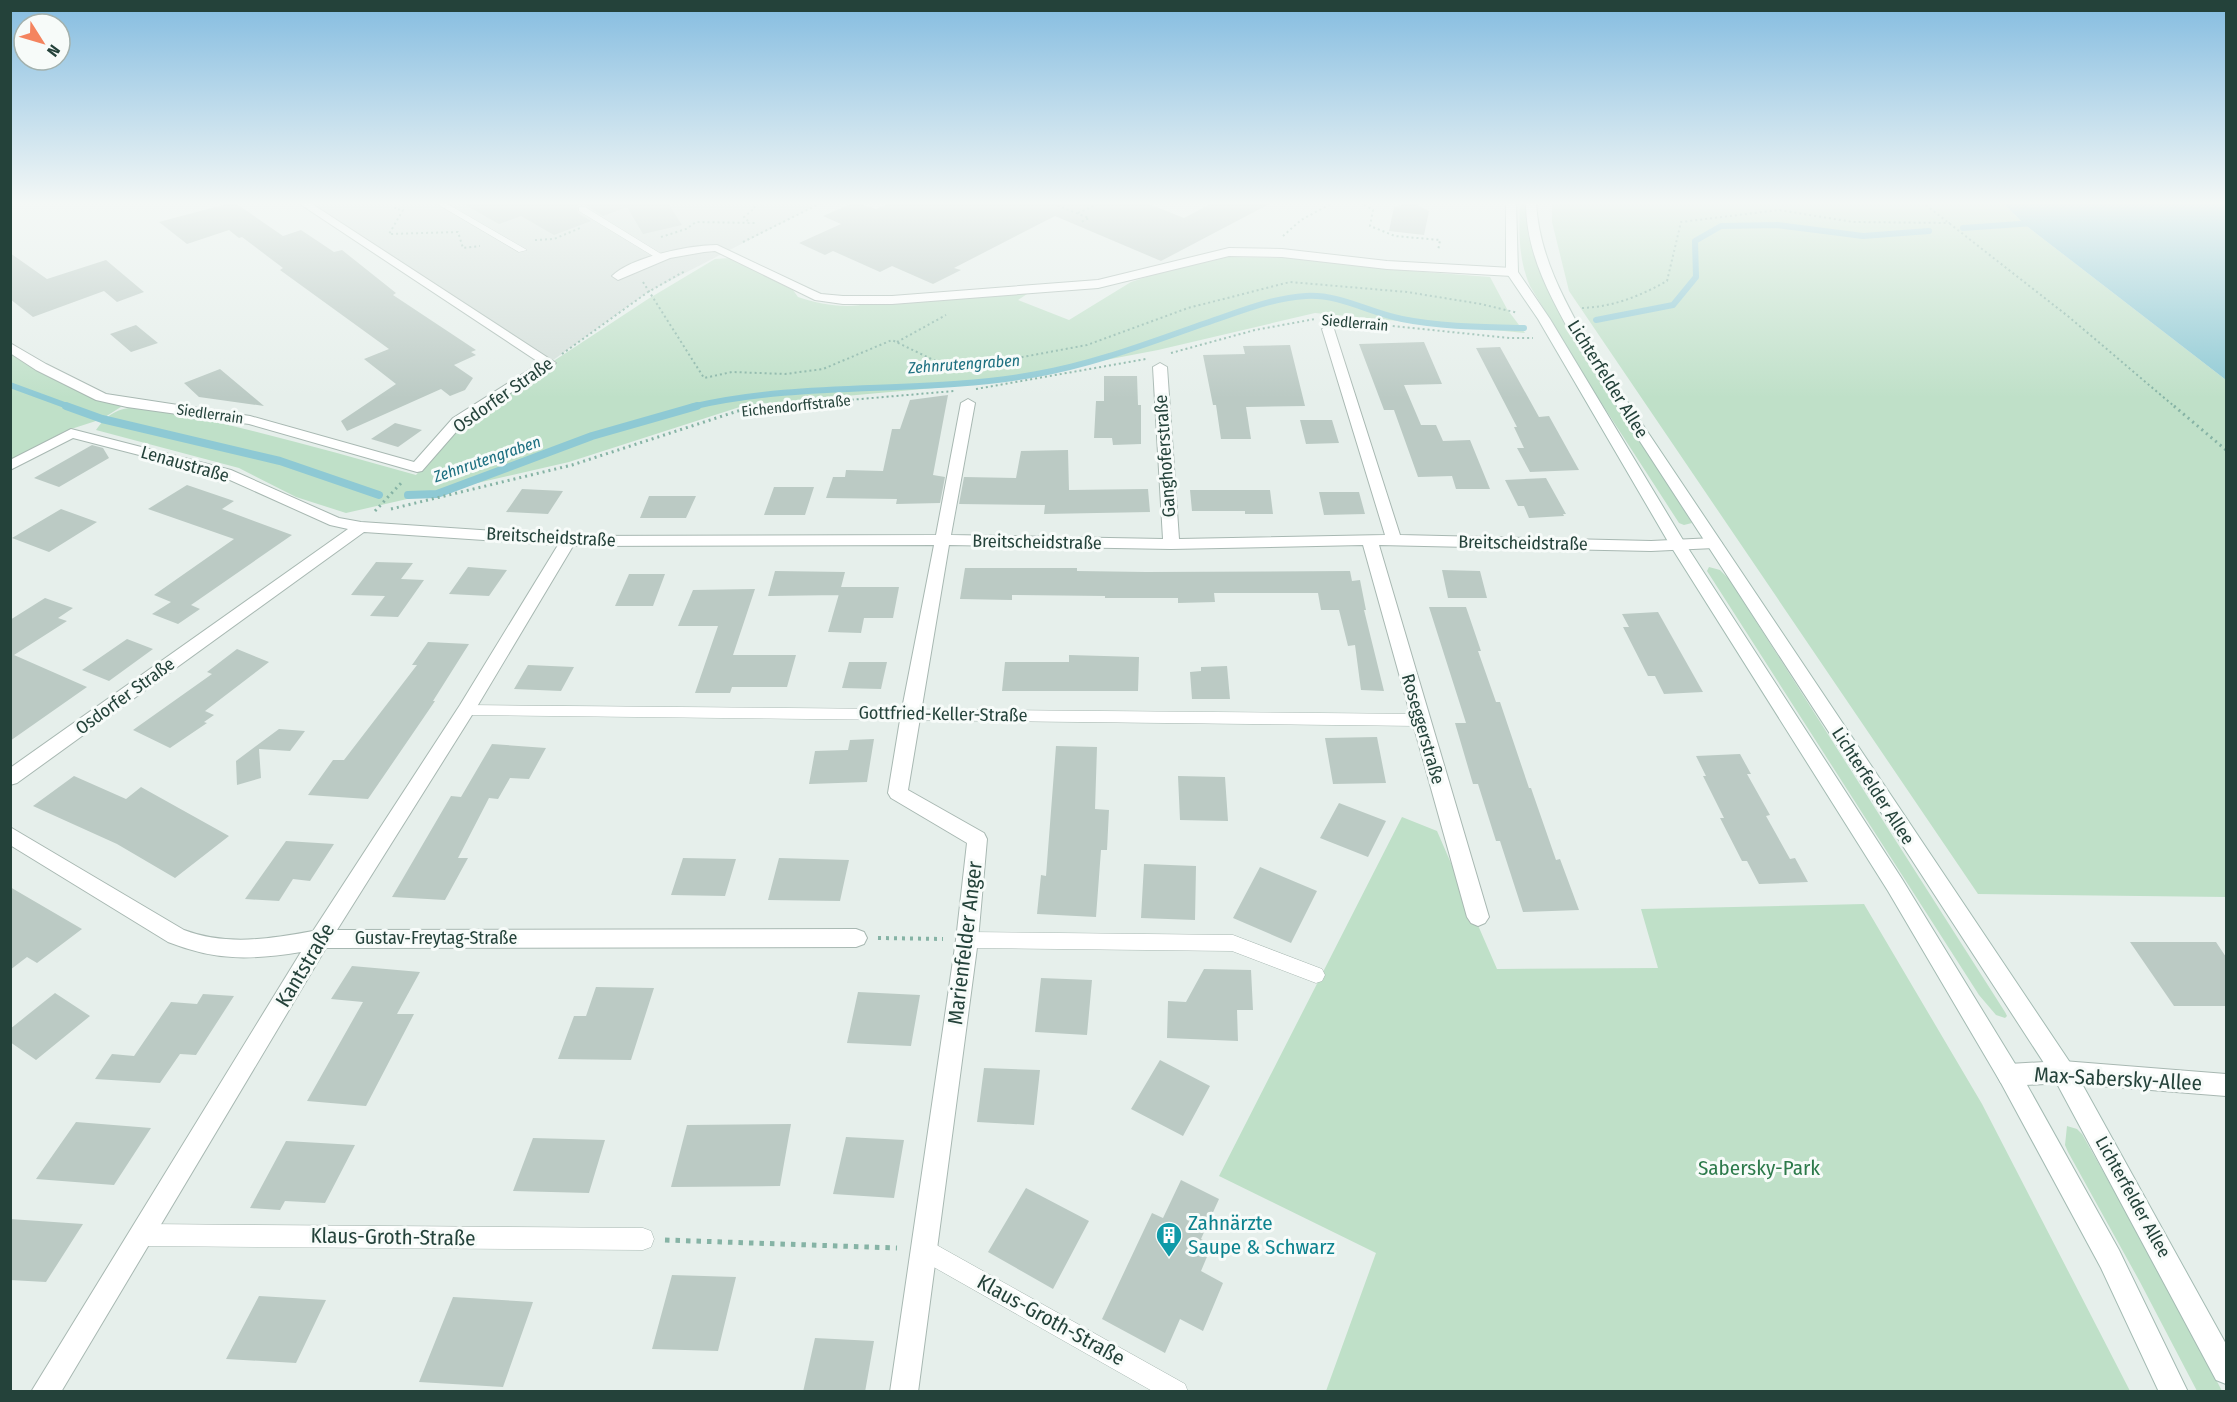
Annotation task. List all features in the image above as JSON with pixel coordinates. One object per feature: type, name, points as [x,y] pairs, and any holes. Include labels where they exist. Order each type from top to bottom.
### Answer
[{"type":"street","points":[[402,267],[549,363]]},
{"type":"street","points":[[757,267],[819,297],[860,301],[1098,284],[1171,267]]},
{"type":"street","points":[[1419,267],[1512,272],[1512,267]]},
{"type":"street","name":"Lichterfelder Allee","points":[[1543,267],[1582,343],[2063,1072],[2226,1370]]},
{"type":"street","points":[[618,276],[635,268]]},
{"type":"street","name":"Lichterfelder Allee","points":[[1512,272],[1544,319],[1678,545],[1895,885],[2009,1075],[2110,1259],[2174,1392]]},
{"type":"street","points":[[1333,325],[1394,540]]},
{"type":"street","name":"Siedlerrain","points":[[10,347],[41,367],[101,397],[127,403],[250,420],[417,468]]},
{"type":"street","name":"Osdorfer Straße","points":[[417,468],[458,421],[549,363]]},
{"type":"street","name":"Ganghoferstraße","points":[[1153,363],[1171,544]]},
{"type":"street","points":[[944,540],[969,396]]},
{"type":"street","name":"Lenaustraße","points":[[10,466],[71,433],[226,473],[335,522],[360,526]]},
{"type":"street","name":"Osdorfer Straße","points":[[10,778],[360,526]]},
{"type":"street","name":"Breitscheidstraße","points":[[360,526],[568,540],[944,540],[1171,544],[1370,540],[1678,545],[1714,543]]},
{"type":"street","name":"Kantstraße","points":[[45,1392],[320,939],[466,710],[568,540]]},
{"type":"street","name":"Marienfelder Anger","points":[[904,1392],[967,940],[977,839],[898,793],[910,714],[944,540]]},
{"type":"street","name":"Roseggerstraße","points":[[1370,540],[1478,916]]},
{"type":"street","name":"Gustav-Freytag-Straße","points":[[10,835],[193,944],[226,950],[266,949],[320,939],[856,938]]},
{"type":"street","name":"Max-Sabersky-Allee","points":[[2009,1075],[2063,1072],[2226,1085]]},
{"type":"lane","name":"Gottfried-Keller-Straße","points":[[466,710],[1420,720]]},
{"type":"lane","points":[[967,940],[1233,943],[1316,975]]},
{"type":"lane","name":"Klaus-Groth-Straße","points":[[142,1235],[643,1239]]},
{"type":"lane","name":"Klaus-Groth-Straße","points":[[924,1249],[1177,1392]]},
{"type":"path","name":"Osdorfer Straße","points":[[549,363],[648,292],[693,267]]},
{"type":"path","points":[[1563,308],[1597,308],[1636,299],[1667,280],[1670,267]]},
{"type":"path","points":[[2006,267],[2069,317],[2226,450]]},
{"type":"path","points":[[635,268],[704,378],[732,372],[785,374],[823,369],[892,340],[948,367],[985,364],[1087,345],[1188,308],[1290,282],[1418,294],[1481,304],[1544,319]]},
{"type":"path","points":[[897,342],[946,314]]},
{"type":"path","name":"Siedlerrain","points":[[1170,354],[1255,330],[1316,319]]},
{"type":"path","name":"Siedlerrain","points":[[1333,325],[1510,338],[1555,338]]},
{"type":"path","points":[[969,396],[1153,363]]},
{"type":"path","name":"Eichendorffstraße","points":[[417,468],[373,513],[572,465],[744,409],[958,391]]},
{"type":"path","points":[[856,938],[967,940]]},
{"type":"path","points":[[643,1239],[924,1249]]},
{"type":"shaded area","points":[[401,267],[696,267],[648,292],[549,363]]},
{"type":"green space","points":[[701,267],[749,267],[793,290],[798,297],[844,306],[1033,290],[1018,300],[1069,320],[1131,282],[1175,267],[1372,267],[1490,277],[1507,309],[1525,333],[1315,313],[1158,350],[979,384],[746,405],[569,462],[346,513],[296,497],[239,468],[96,430],[106,418],[114,413],[129,408],[147,409],[237,427],[416,475],[467,418],[648,299]]},
{"type":"green space","points":[[1524,267],[1539,267],[1560,314],[1692,523],[1684,525],[1679,523],[1593,390],[1526,276]]},
{"type":"green space","points":[[1563,267],[2080,267],[2226,380],[2226,897],[1978,894],[1569,291]]},
{"type":"green space","points":[[10,347],[41,367],[127,403],[102,419],[65,431],[11,461]]},
{"type":"green space","points":[[1709,567],[1720,570],[1729,579],[2005,1012],[2007,1016],[2005,1018],[1996,1015],[1979,995],[1707,571]]},
{"type":"green space","name":"Sabersky-Park","points":[[1402,817],[1437,831],[1497,969],[1658,968],[1641,909],[1864,904],[1982,1104],[2130,1391],[1326,1391],[1376,1253],[1219,1176]]},
{"type":"green space","points":[[2067,1126],[2077,1129],[2082,1134],[2166,1283],[2222,1391],[2197,1391],[2068,1152],[2065,1145]]},
{"type":"water","points":[[2080,267],[2226,267],[2226,380]]},
{"type":"building","points":[[10,267],[31,267],[47,279],[83,267],[115,267],[144,292],[117,302],[104,291],[33,317],[10,299]]},
{"type":"building","points":[[364,267],[396,293],[393,295],[476,350],[471,352],[476,355],[454,365],[473,378],[465,390],[450,396],[441,389],[347,431],[341,421],[396,384],[364,359],[389,349],[280,270],[283,268]]},
{"type":"building","points":[[870,267],[889,267],[880,272]]},
{"type":"building","points":[[895,267],[955,267],[961,270],[933,284]]},
{"type":"building","points":[[136,325],[158,343],[131,352],[110,334]]},
{"type":"building","points":[[1424,342],[1442,384],[1404,385],[1421,425],[1436,425],[1443,441],[1470,440],[1490,489],[1456,489],[1452,476],[1418,477],[1394,410],[1384,410],[1359,344]]},
{"type":"building","points":[[1290,345],[1305,406],[1246,407],[1251,439],[1221,439],[1216,405],[1213,405],[1203,355],[1245,354],[1243,346]]},
{"type":"building","points":[[1500,347],[1539,417],[1549,416],[1579,470],[1530,472],[1517,448],[1524,448],[1514,427],[1517,427],[1476,348]]},
{"type":"building","points":[[220,369],[264,406],[199,397],[184,383]]},
{"type":"building","points":[[1104,376],[1137,376],[1138,405],[1141,405],[1141,444],[1113,445],[1112,438],[1094,438],[1096,401],[1104,401]]},
{"type":"building","points":[[948,395],[933,475],[945,477],[940,503],[896,504],[897,499],[826,498],[833,477],[845,477],[846,470],[883,471],[892,429],[900,429],[910,400]]},
{"type":"building","points":[[1300,420],[1332,420],[1339,443],[1306,444]]},
{"type":"building","points":[[395,423],[422,430],[398,447],[371,439]]},
{"type":"building","points":[[92,445],[103,448],[109,458],[59,487],[34,478]]},
{"type":"building","points":[[1068,450],[1069,490],[1148,489],[1150,512],[1044,514],[1045,505],[959,504],[964,477],[1016,478],[1021,451]]},
{"type":"building","points":[[1546,478],[1566,514],[1529,518],[1524,506],[1518,506],[1505,480]]},
{"type":"building","points":[[187,485],[234,501],[222,509],[292,535],[191,605],[200,609],[178,624],[152,614],[171,602],[154,595],[234,539],[148,509]]},
{"type":"building","points":[[774,487],[814,487],[805,515],[764,515]]},
{"type":"building","points":[[522,489],[563,491],[548,514],[506,512]]},
{"type":"building","points":[[1190,490],[1270,490],[1273,514],[1245,514],[1245,511],[1192,511]]},
{"type":"building","points":[[1319,492],[1359,492],[1365,514],[1324,515]]},
{"type":"building","points":[[649,496],[696,496],[686,518],[640,518]]},
{"type":"building","points":[[61,509],[97,522],[49,552],[12,538]]},
{"type":"building","points":[[376,562],[413,563],[401,579],[424,580],[398,617],[370,616],[385,596],[351,595]]},
{"type":"building","points":[[468,567],[507,570],[489,596],[449,594]]},
{"type":"building","points":[[965,568],[1077,568],[1077,571],[1146,572],[1350,571],[1352,581],[1360,580],[1366,610],[1364,610],[1384,691],[1361,690],[1355,645],[1348,646],[1339,610],[1321,610],[1318,593],[1214,593],[1215,602],[1178,603],[1178,598],[1105,598],[1105,596],[1012,595],[1012,600],[960,599]]},
{"type":"building","points":[[1442,570],[1480,571],[1487,598],[1448,598]]},
{"type":"building","points":[[775,571],[845,572],[839,595],[768,596]]},
{"type":"building","points":[[629,574],[665,574],[653,606],[615,606]]},
{"type":"building","points":[[841,587],[899,587],[893,618],[864,618],[861,633],[828,632]]},
{"type":"building","points":[[755,589],[733,655],[796,655],[787,687],[732,687],[730,693],[695,693],[718,626],[678,626],[693,590]]},
{"type":"building","points":[[45,598],[73,608],[58,618],[67,621],[14,655],[87,687],[10,741],[10,620]]},
{"type":"building","points":[[1429,607],[1466,607],[1481,651],[1478,651],[1496,702],[1500,702],[1556,860],[1560,859],[1579,910],[1523,912],[1500,841],[1496,841],[1478,784],[1473,784],[1455,723],[1466,723]]},
{"type":"building","points":[[1658,612],[1703,692],[1664,694],[1655,676],[1648,676],[1623,627],[1629,627],[1622,614]]},
{"type":"building","points":[[127,639],[153,649],[109,681],[82,670]]},
{"type":"building","points":[[428,642],[469,644],[433,701],[435,701],[368,799],[308,795],[333,760],[344,760],[417,665],[412,665]]},
{"type":"building","points":[[237,649],[269,662],[205,711],[214,715],[204,722],[207,723],[170,748],[133,730],[212,674],[207,672]]},
{"type":"building","points":[[1069,655],[1139,657],[1138,691],[1002,691],[1005,662],[1069,662]]},
{"type":"building","points":[[849,662],[887,662],[881,689],[842,688]]},
{"type":"building","points":[[528,665],[574,667],[561,691],[514,689]]},
{"type":"building","points":[[1227,666],[1230,699],[1192,699],[1190,672],[1201,671],[1201,667]]},
{"type":"building","points":[[279,729],[305,731],[290,751],[259,749],[261,778],[237,785],[236,761]]},
{"type":"building","points":[[1377,737],[1386,783],[1333,784],[1325,738]]},
{"type":"building","points":[[874,739],[867,782],[809,784],[815,751],[848,750],[850,740]]},
{"type":"building","points":[[492,744],[546,748],[529,779],[510,778],[498,799],[489,798],[458,858],[468,858],[445,900],[392,897],[451,796],[461,797]]},
{"type":"building","points":[[1056,746],[1097,747],[1095,809],[1109,810],[1107,850],[1101,850],[1096,917],[1037,914],[1041,875],[1046,876]]},
{"type":"building","points":[[1740,754],[1751,774],[1747,774],[1770,815],[1766,816],[1790,859],[1795,858],[1808,882],[1759,884],[1747,861],[1742,861],[1720,818],[1724,818],[1703,776],[1706,776],[1696,756]]},
{"type":"building","points":[[74,776],[126,799],[141,787],[229,836],[175,878],[117,844],[33,806]]},
{"type":"building","points":[[1178,776],[1225,777],[1228,821],[1180,820]]},
{"type":"building","points":[[1339,803],[1386,821],[1368,857],[1320,838]]},
{"type":"building","points":[[286,841],[334,844],[310,881],[293,879],[279,901],[245,899]]},
{"type":"building","points":[[683,858],[736,859],[725,896],[671,895]]},
{"type":"building","points":[[779,858],[849,860],[840,901],[768,900]]},
{"type":"building","points":[[1144,864],[1196,866],[1195,920],[1141,918]]},
{"type":"building","points":[[1260,867],[1317,891],[1291,943],[1233,918]]},
{"type":"building","points":[[10,887],[82,929],[37,963],[27,957],[10,970]]},
{"type":"building","points":[[2130,942],[2216,942],[2226,957],[2226,1006],[2174,1006]]},
{"type":"building","points":[[352,966],[420,972],[397,1014],[414,1014],[366,1106],[307,1101],[363,1002],[331,999]]},
{"type":"building","points":[[1204,969],[1251,970],[1253,1010],[1237,1010],[1238,1041],[1167,1038],[1168,1001],[1186,1002]]},
{"type":"building","points":[[1041,978],[1092,980],[1087,1035],[1035,1032]]},
{"type":"building","points":[[596,987],[654,988],[631,1060],[558,1059],[574,1016],[586,1016]]},
{"type":"building","points":[[858,992],[920,995],[911,1046],[847,1043]]},
{"type":"building","points":[[55,993],[90,1016],[36,1060],[10,1042],[10,1029]]},
{"type":"building","points":[[203,994],[234,996],[196,1055],[180,1054],[160,1083],[95,1079],[112,1054],[134,1056],[171,1002],[197,1004]]},
{"type":"building","points":[[1160,1060],[1210,1086],[1183,1136],[1131,1109]]},
{"type":"building","points":[[984,1068],[1040,1070],[1034,1125],[977,1122]]},
{"type":"building","points":[[76,1122],[151,1128],[114,1185],[36,1179]]},
{"type":"building","points":[[791,1124],[780,1186],[671,1187],[687,1125]]},
{"type":"building","points":[[846,1137],[904,1140],[894,1198],[833,1194]]},
{"type":"building","points":[[533,1138],[605,1140],[589,1193],[513,1191]]},
{"type":"building","points":[[286,1141],[355,1145],[325,1203],[285,1201],[280,1210],[250,1208]]},
{"type":"building","name":"Zahnärzte Saupe & Schwarz","points":[[1181,1180],[1219,1199],[1201,1239],[1212,1245],[1201,1271],[1223,1283],[1203,1331],[1180,1319],[1165,1353],[1102,1319],[1152,1213],[1163,1218]]},
{"type":"building","points":[[1026,1188],[1089,1221],[1053,1289],[988,1252]]},
{"type":"building","points":[[10,1219],[83,1224],[46,1282],[10,1280]]},
{"type":"building","points":[[672,1275],[736,1277],[718,1351],[652,1349]]},
{"type":"building","points":[[259,1296],[326,1300],[296,1363],[226,1359]]},
{"type":"building","points":[[453,1297],[533,1302],[503,1387],[419,1382]]},
{"type":"building","points":[[815,1338],[874,1341],[865,1392],[803,1392]]},
{"type":"waterway","name":"Zehnrutengraben","points":[[1596,320],[1673,305],[1696,277],[1696,267]]},
{"type":"waterway","name":"Zehnrutengraben","points":[[691,407],[777,393],[951,384],[1059,370],[1144,345],[1255,306],[1293,297],[1331,298],[1417,322],[1524,328]]},
{"type":"waterway","name":"Zehnrutengraben","points":[[10,385],[70,407]]},
{"type":"waterway","name":"Zehnrutengraben","points":[[66,406],[102,419],[280,461],[379,495]]},
{"type":"waterway","name":"Zehnrutengraben","points":[[408,495],[437,494],[592,436],[697,406]]},
{"type":"place","name":"Zahnärzte Saupe & Schwarz","points":[[1169,1258]]}]
